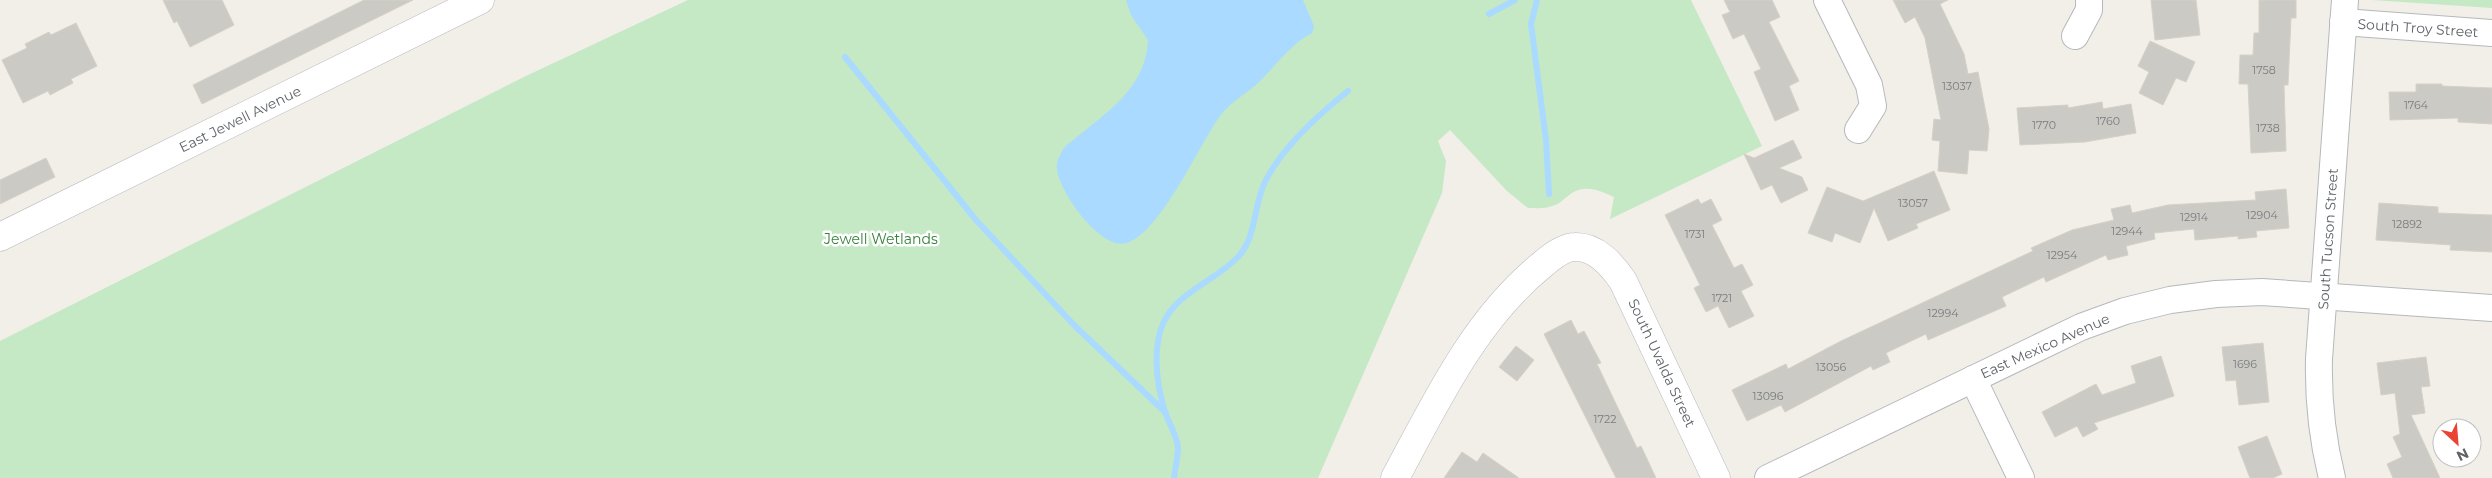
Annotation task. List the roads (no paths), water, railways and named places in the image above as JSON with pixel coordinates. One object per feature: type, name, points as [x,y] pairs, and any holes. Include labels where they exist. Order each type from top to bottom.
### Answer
[{"type":"street","name":"East Jewell Avenue","points":[[0,237],[480,0]]},
{"type":"street","points":[[1827,0],[1868,85],[1873,106],[1858,130]]},
{"type":"street","points":[[2075,36],[2089,10],[2089,0]]},
{"type":"street","name":"South Troy Street","points":[[2344,11],[2492,33]]},
{"type":"street","name":"South Tucson Street","points":[[2332,478],[2324,448],[2318,395],[2344,11]]},
{"type":"street","name":"South Uvalda Street","points":[[1395,478],[1466,350],[1505,300],[1530,274],[1562,251],[1574,247],[1586,248],[1599,254],[1615,270],[1622,281],[1716,478]]},
{"type":"street","name":"East Mexico Avenue","points":[[1768,478],[2082,327],[2125,311],[2170,300],[2216,294],[2262,292],[2492,308]]},
{"type":"street","points":[[1973,378],[2021,478]]},
{"type":"water","points":[[1126,0],[1303,0],[1314,26],[1312,33],[1291,49],[1260,81],[1224,111],[1211,129],[1166,206],[1153,223],[1140,236],[1127,243],[1117,243],[1105,238],[1083,218],[1065,191],[1057,166],[1064,148],[1118,102],[1130,89],[1139,74],[1145,58],[1148,40],[1131,15]]},
{"type":"waterway","points":[[1489,14],[1515,0]]},
{"type":"waterway","points":[[1537,0],[1531,24],[1546,140],[1549,194]]},
{"type":"waterway","points":[[845,57],[976,220],[1074,325],[1166,413]]},
{"type":"waterway","points":[[1174,478],[1178,448],[1175,434],[1165,412],[1157,368],[1158,341],[1162,325],[1169,312],[1179,302],[1238,257],[1249,240],[1261,191],[1272,169],[1302,132],[1348,91]]},
{"type":"park label","name":"Jewell Wetlands","points":[[881,239]]}]
